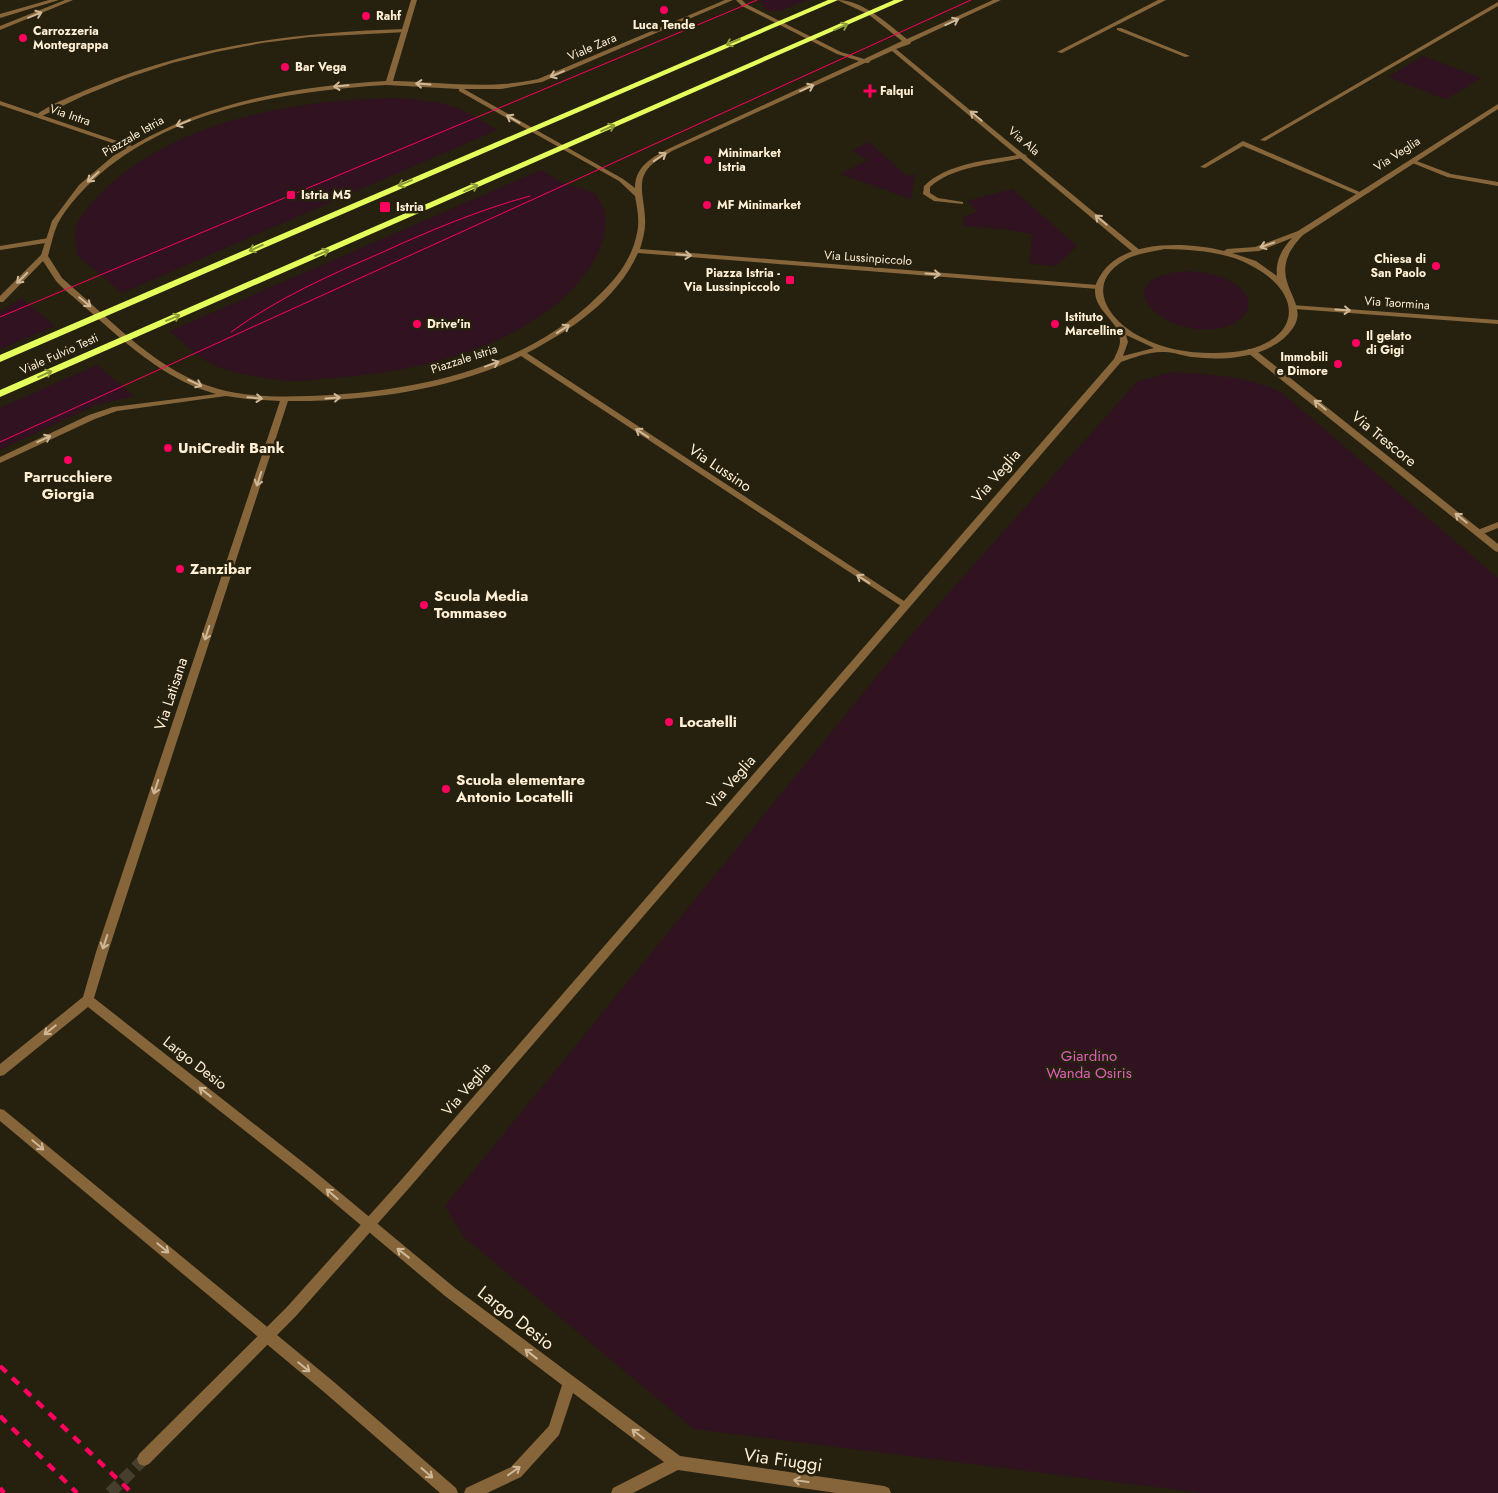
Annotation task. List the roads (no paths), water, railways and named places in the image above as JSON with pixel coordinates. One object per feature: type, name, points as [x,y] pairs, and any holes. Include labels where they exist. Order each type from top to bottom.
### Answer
[{"type":"main road","points":[[102,315],[530,129],[834,0]]},
{"type":"main road","points":[[128,337],[900,0]]},
{"type":"main road","name":"Viale Fulvio Testi","points":[[0,359],[102,315]]},
{"type":"main road","name":"Viale Fulvio Testi","points":[[0,394],[128,337]]},
{"type":"street","points":[[0,16],[57,0]]},
{"type":"street","points":[[0,28],[70,0]]},
{"type":"street","points":[[390,83],[414,0]]},
{"type":"street","name":"Viale Zara","points":[[457,88],[497,89],[540,81],[730,0]]},
{"type":"street","points":[[739,0],[744,5],[811,40],[839,53],[867,62]]},
{"type":"street","points":[[840,0],[870,13],[908,43]]},
{"type":"street","points":[[640,196],[639,182],[641,172],[670,150],[867,62],[998,0]]},
{"type":"street","points":[[1060,52],[1163,0]]},
{"type":"street","points":[[1263,140],[1498,4]]},
{"type":"street","points":[[1119,29],[1187,56]]},
{"type":"street","points":[[38,116],[110,82],[190,55],[292,37],[362,31],[405,31]]},
{"type":"street","name":"Via Ala","points":[[893,49],[1138,252]]},
{"type":"street","name":"Piazzale Istria","points":[[390,83],[457,88],[621,180],[640,196],[642,226],[636,251],[617,281],[591,308],[554,335],[521,352],[467,373],[424,385],[359,396],[285,399],[226,395],[199,386],[176,375],[58,279],[44,256],[56,220],[71,199],[104,167],[132,148],[190,120],[259,98],[334,86],[390,83]]},
{"type":"street","name":"Via Intra","points":[[0,103],[132,148]]},
{"type":"street","name":"Via Veglia","points":[[1286,287],[1280,273],[1286,251],[1295,237],[1498,106]]},
{"type":"street","points":[[1203,167],[1243,143],[1360,194]]},
{"type":"street","points":[[961,203],[936,200],[927,194],[926,187],[931,180],[945,174],[1024,156]]},
{"type":"street","points":[[1412,161],[1449,176],[1498,184]]},
{"type":"street","name":"Via Veglia","points":[[1194,248],[1229,251],[1256,248],[1311,226]]},
{"type":"street","points":[[0,248],[49,240]]},
{"type":"street","points":[[1165,247],[1194,248],[1225,252],[1252,262],[1266,270],[1286,287],[1295,307],[1294,321],[1285,334],[1271,344],[1251,352],[1224,356],[1195,355],[1167,350],[1139,339],[1121,328],[1108,315],[1100,301],[1098,287],[1102,276],[1110,267],[1138,252],[1165,247]]},
{"type":"street","name":"Via Lussinpiccolo","points":[[636,251],[1098,287]]},
{"type":"street","points":[[0,300],[44,256]]},
{"type":"street","name":"Via Taormina","points":[[1295,307],[1498,322]]},
{"type":"street","name":"Via Veglia","points":[[369,1226],[904,605],[1118,360],[1124,342],[1121,328]]},
{"type":"street","points":[[1118,360],[1147,351],[1167,350]]},
{"type":"street","name":"Via Lussino","points":[[521,352],[904,605]]},
{"type":"street","name":"Via Trescore","points":[[1251,352],[1498,549]]},
{"type":"street","points":[[0,460],[92,417],[116,409],[226,395]]},
{"type":"street","name":"Via Latisana","points":[[88,1000],[102,952],[285,399]]},
{"type":"street","points":[[1478,533],[1498,525]]},
{"type":"street","points":[[0,1071],[88,1000]]},
{"type":"street","name":"Largo Desio","points":[[88,1000],[310,1175],[369,1226],[569,1384],[677,1464]]},
{"type":"street","points":[[0,1114],[451,1493]]},
{"type":"street","points":[[144,1459],[266,1336],[369,1226]]},
{"type":"street","points":[[471,1493],[516,1472],[554,1430],[569,1384]]},
{"type":"street","points":[[618,1493],[677,1464]]},
{"type":"street","name":"Via Fiuggi","points":[[677,1464],[884,1493]]},
{"type":"tunnel","points":[[110,1493],[144,1459]]},
{"type":"tram line","points":[[0,317],[757,0]]},
{"type":"tram line","points":[[0,442],[971,0]]},
{"type":"tram line","points":[[231,332],[267,308],[343,269],[455,221],[530,196]]},
{"type":"railway","points":[[0,1366],[132,1493]]},
{"type":"railway","points":[[0,1416],[77,1493]]},
{"type":"railway","points":[[0,1488],[4,1493]]},
{"type":"place","name":"Luca Tende","points":[[664,10]]},
{"type":"place","name":"Rahf","points":[[366,16]]},
{"type":"place","name":"Carrozzeria Montegrappa","points":[[23,38]]},
{"type":"place","name":"Bar Vega","points":[[285,67]]},
{"type":"place","name":"Falqui","points":[[870,91]]},
{"type":"place","name":"Minimarket Istria","points":[[708,160]]},
{"type":"place","name":"Istria M5","points":[[291,195]]},
{"type":"place","name":"MF Minimarket","points":[[707,205]]},
{"type":"place","name":"Istria","points":[[385,207]]},
{"type":"place","name":"Chiesa di San Paolo","points":[[1436,266]]},
{"type":"place","name":"Piazza Istria - Via Lussinpiccolo","points":[[790,280]]},
{"type":"place","name":"Drive'in","points":[[417,324]]},
{"type":"place","name":"Istituto Marcelline","points":[[1055,324]]},
{"type":"place","name":"Il gelato di Gigi","points":[[1356,343]]},
{"type":"place","name":"Immobili e Dimore","points":[[1338,364]]},
{"type":"place","name":"UniCredit Bank","points":[[168,448]]},
{"type":"place","name":"Parrucchiere Giorgia","points":[[68,460]]},
{"type":"place","name":"Zanzibar","points":[[180,569]]},
{"type":"place","name":"Scuola Media Tommaseo","points":[[424,605]]},
{"type":"place","name":"Locatelli","points":[[669,722]]},
{"type":"place","name":"Scuola elementare Antonio Locatelli","points":[[446,789]]},
{"type":"park label","name":"Giardino Wanda Osiris","points":[[1089,1064]]}]
